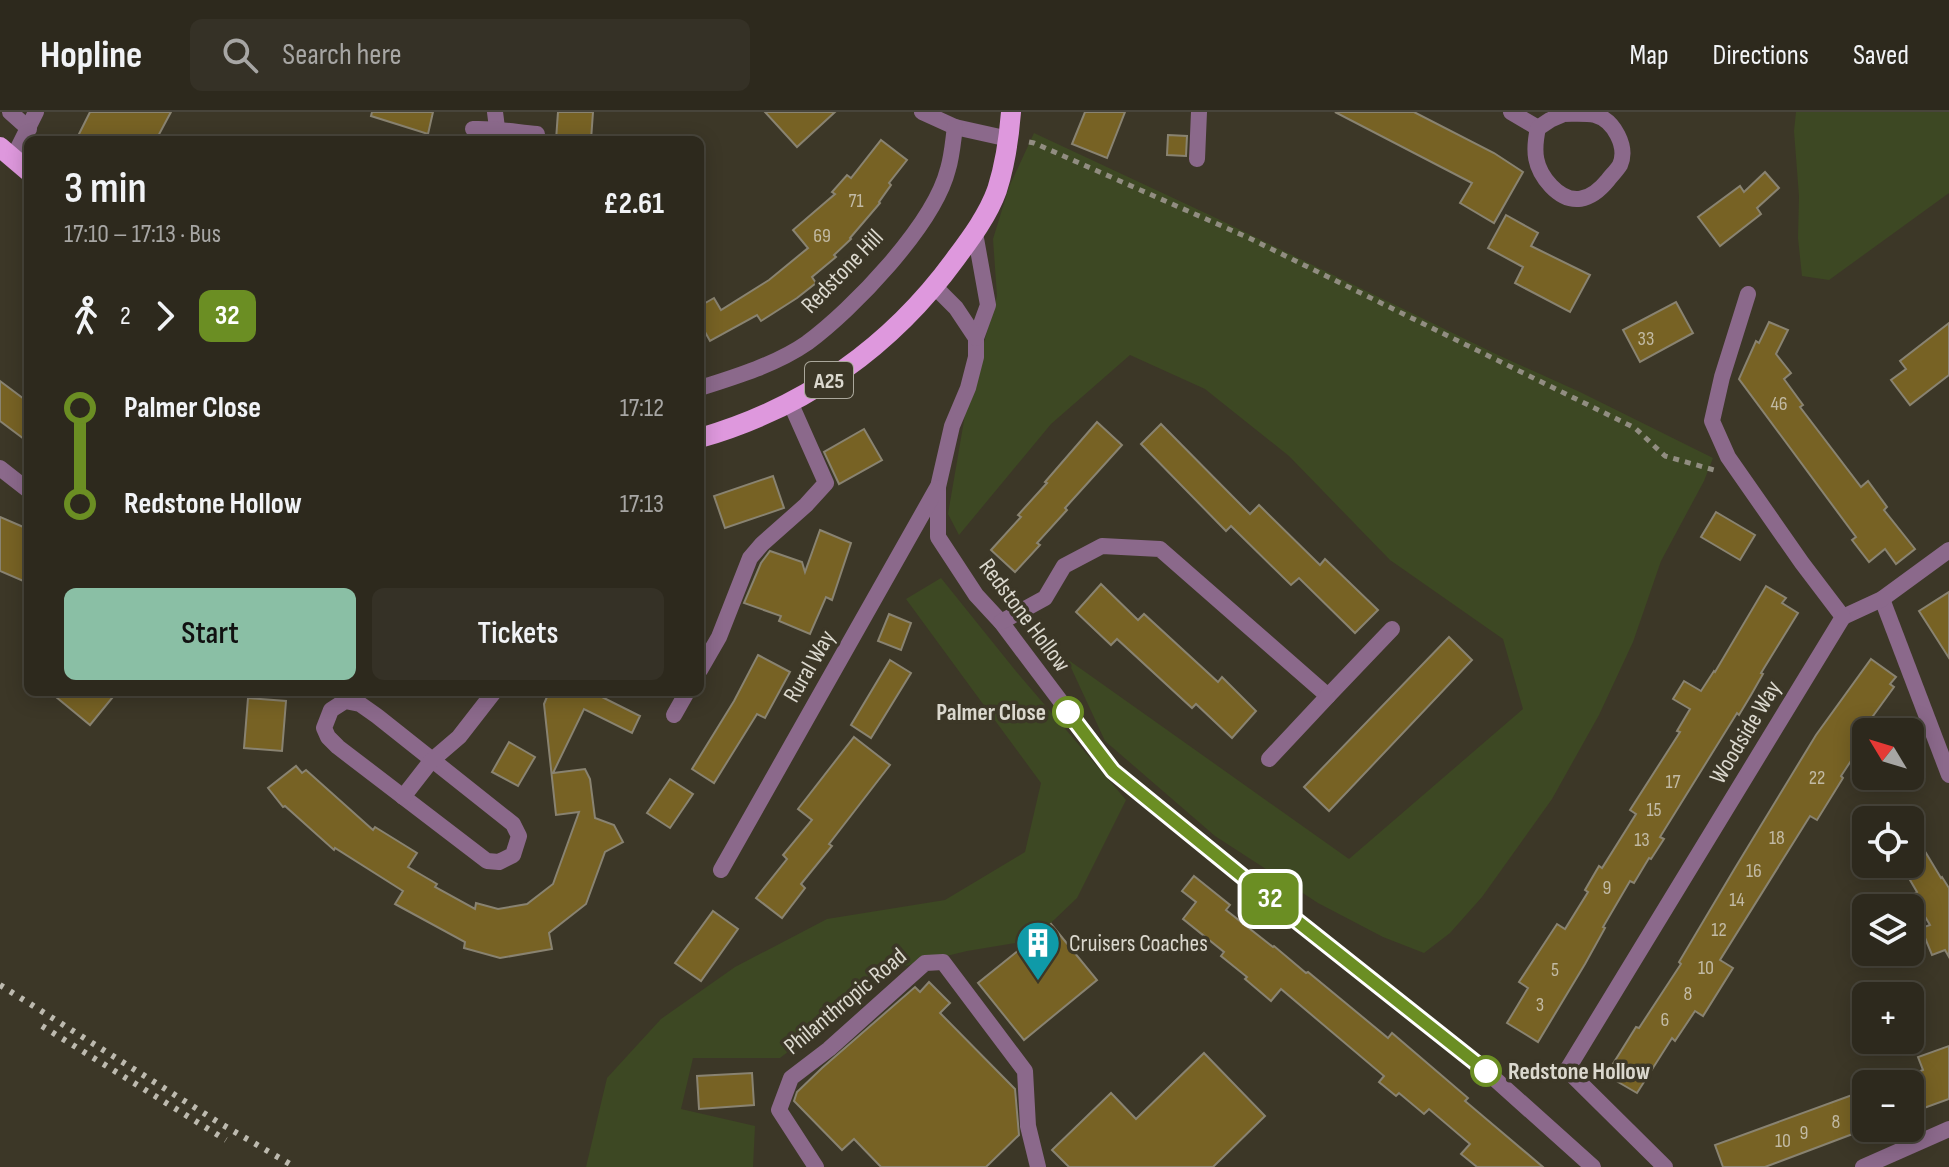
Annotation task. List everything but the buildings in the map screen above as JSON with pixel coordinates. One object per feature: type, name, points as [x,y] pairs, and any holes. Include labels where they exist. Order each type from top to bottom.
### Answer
[{"type":"main road","name":"A25","points":[[704,437],[728,430],[825,383],[861,358],[919,306],[975,233],[996,192],[1009,139],[1011,112]]},
{"type":"street","points":[[10,112],[29,129]]},
{"type":"street","points":[[26,136],[36,112]]},
{"type":"street","points":[[922,112],[955,127],[1009,139]]},
{"type":"street","points":[[1197,159],[1199,112]]},
{"type":"street","points":[[1511,112],[1538,128]]},
{"type":"street","points":[[1564,114],[1597,115],[1616,130],[1622,151],[1620,165],[1600,190],[1587,197],[1573,200],[1559,195],[1538,167],[1534,146],[1538,128],[1564,114]]},
{"type":"street","points":[[473,129],[496,120],[514,132],[537,134]]},
{"type":"street","name":"Redstone Hill","points":[[704,387],[767,364],[806,344],[851,304],[890,263],[928,215],[948,171],[955,127]]},
{"type":"street","points":[[14,159],[24,139]]},
{"type":"street","name":"Redstone Hollow","points":[[975,233],[988,305],[976,338],[976,357],[968,388],[952,426],[938,487],[938,537],[976,595],[1001,622],[1113,771],[1486,1071],[1593,1167]]},
{"type":"street","points":[[935,287],[956,308],[976,338]]},
{"type":"street","points":[[1748,294],[1712,421],[1728,457],[1843,617],[1882,599],[1949,550]]},
{"type":"street","points":[[704,663],[719,637],[750,558],[826,483],[790,402]]},
{"type":"street","points":[[0,468],[24,487]]},
{"type":"street","name":"Rural Way","points":[[721,870],[938,487]]},
{"type":"street","points":[[1001,622],[1045,598],[1064,566],[1102,546],[1160,549],[1328,696]]},
{"type":"street","points":[[1882,599],[1949,775]]},
{"type":"street","name":"Woodside Way","points":[[1665,1167],[1567,1070],[1843,617]]},
{"type":"street","points":[[1269,759],[1392,629]]},
{"type":"street","points":[[403,797],[431,761],[459,737],[491,696]]},
{"type":"street","points":[[674,715],[685,696]]},
{"type":"street","points":[[345,701],[360,704],[513,824],[519,836],[513,855],[499,862],[487,861],[403,797],[328,737],[324,728],[331,710],[345,701]]},
{"type":"street","name":"Philanthropic Road","points":[[816,1167],[779,1110],[791,1078],[829,1049],[925,963],[943,962],[1025,1071],[1028,1126],[1038,1167]]},
{"type":"street","points":[[1863,1167],[1949,1129]]},
{"type":"path","points":[[1034,143],[1277,252],[1635,428],[1665,456],[1704,467]]},
{"type":"green space","points":[[1796,112],[1949,112],[1949,193],[1829,280],[1802,276],[1794,131]]},
{"type":"green space","points":[[1034,133],[1713,458],[1661,561],[1633,642],[1599,715],[1552,799],[1482,897],[1450,933],[1424,953],[1383,937],[1318,903],[1215,836],[1105,741],[1067,659],[1349,859],[1523,709],[1503,639],[1390,560],[1289,456],[1205,389],[1130,355],[1051,424],[959,535],[948,514],[967,403],[997,296],[993,239],[1009,187]]},
{"type":"green space","points":[[941,578],[1126,800],[1077,898],[1033,940],[967,951],[897,968],[780,1058],[693,1058],[681,1109],[755,1126],[753,1167],[586,1167],[607,1078],[661,1019],[735,967],[827,919],[945,900],[1025,852],[1041,783],[906,599]]},
{"type":"railway","points":[[0,985],[295,1167]]},
{"type":"railway","points":[[42,1026],[226,1140]]},
{"type":"bus line","name":"32","points":[[1068,712],[1113,771],[1486,1071]]},
{"type":"place","name":"Palmer Close","points":[[1068,712]]},
{"type":"place","name":"Cruisers Coaches","points":[[1038,982]]},
{"type":"place","name":"Redstone Hollow","points":[[1486,1071]]}]
